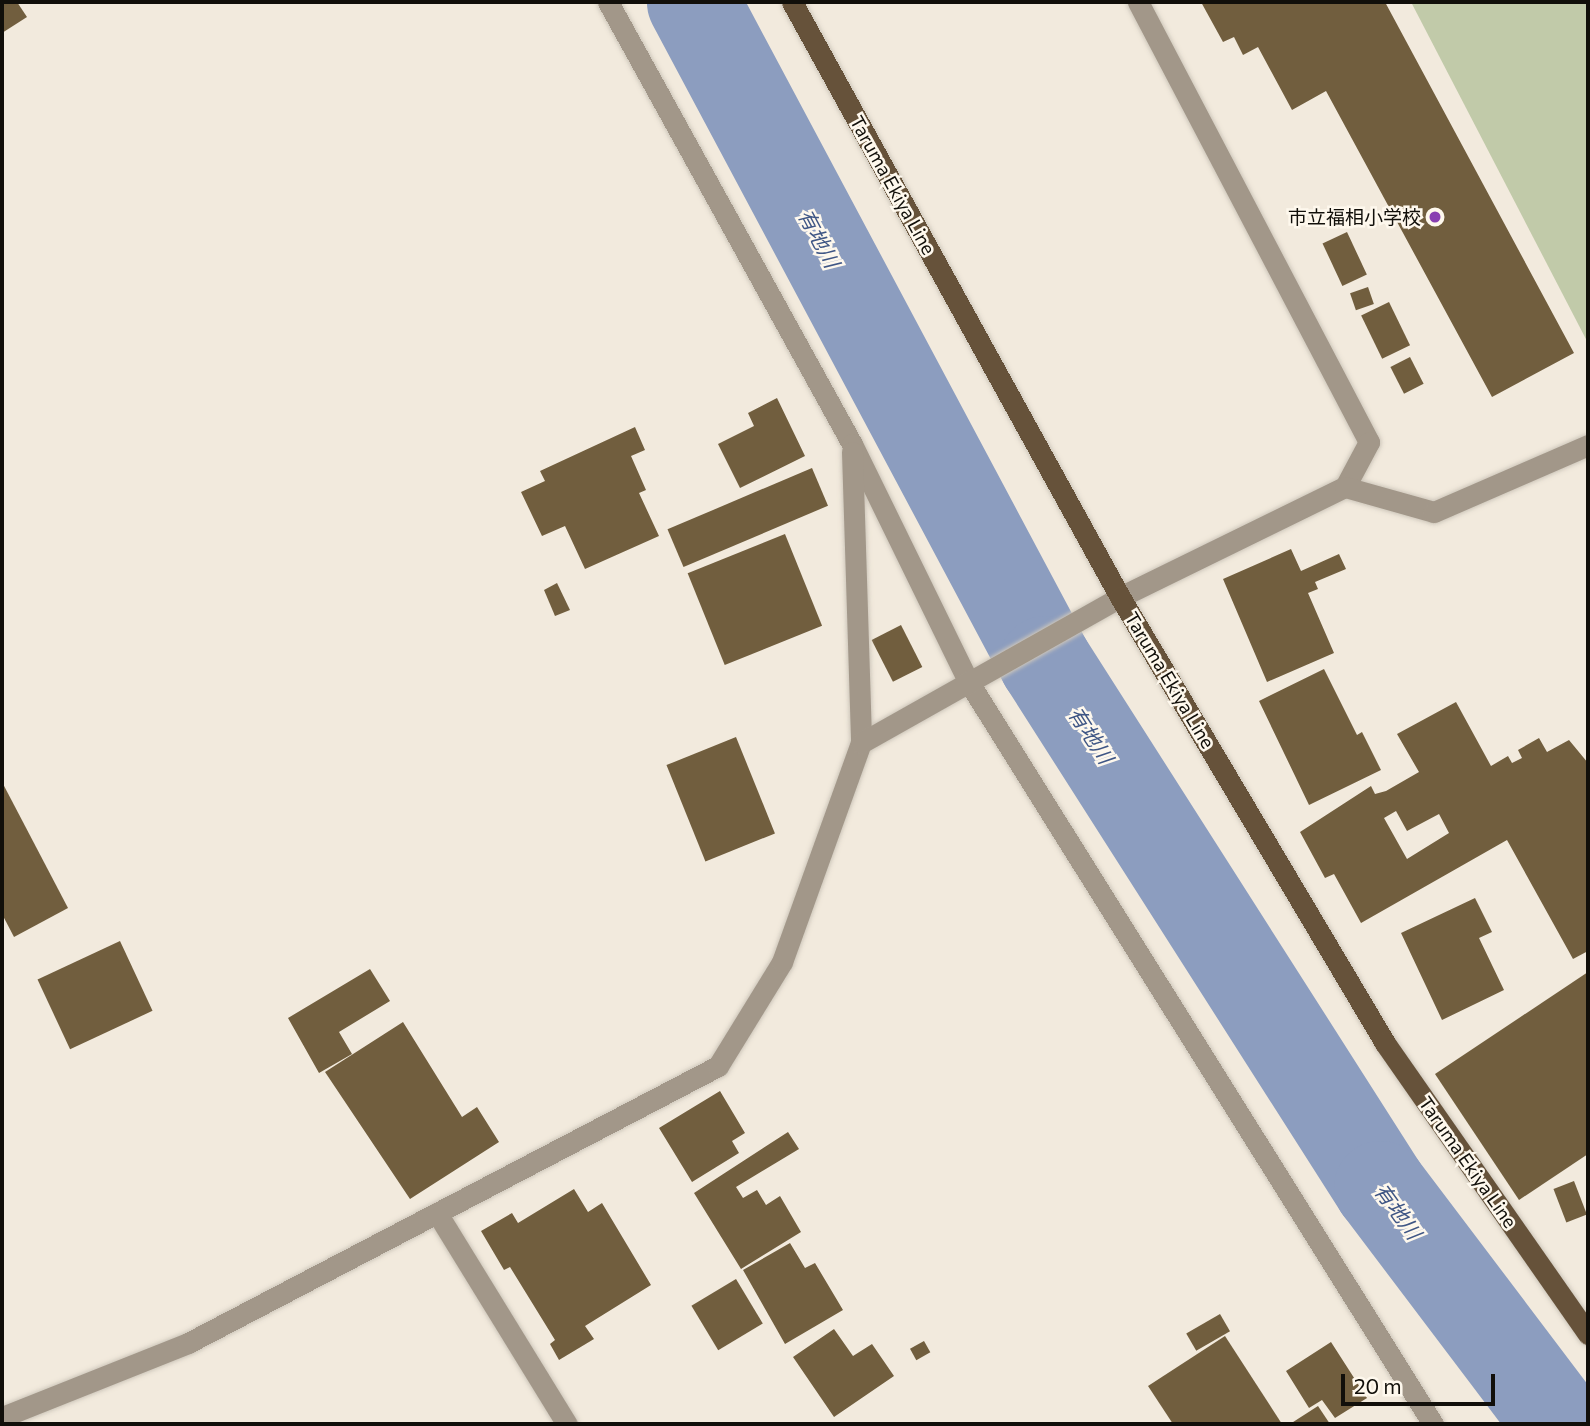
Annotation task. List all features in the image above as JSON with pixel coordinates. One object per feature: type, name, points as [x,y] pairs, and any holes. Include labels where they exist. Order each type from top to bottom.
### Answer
[{"type":"main road","name":"Taruma Ekiya Line","points":[[792,2],[1120,597],[1385,1043],[1588,1334]]},
{"type":"street","points":[[608,2],[852,444],[968,681],[1433,1424]]},
{"type":"street","points":[[861,743],[1120,597],[1345,487],[1369,442],[1138,2]]},
{"type":"street","points":[[2,1417],[188,1343],[718,1066],[782,962],[861,743],[852,444]]},
{"type":"street","points":[[1345,487],[1434,512],[1588,444]]},
{"type":"street","points":[[437,1213],[567,1424]]},
{"type":"green space","points":[[1411,2],[1588,2],[1588,343]]},
{"type":"building","points":[[2,2],[17,2],[27,17],[2,33]]},
{"type":"building","points":[[1201,2],[1385,2],[1574,353],[1492,397],[1326,91],[1292,110],[1258,47],[1243,55],[1234,37],[1223,42]]},
{"type":"building","points":[[1347,232],[1367,275],[1342,286],[1323,243]]},
{"type":"building","points":[[1368,287],[1374,304],[1356,310],[1350,293]]},
{"type":"building","points":[[1389,302],[1410,345],[1382,359],[1361,316]]},
{"type":"building","points":[[1410,357],[1424,384],[1404,394],[1390,367]]},
{"type":"building","points":[[777,398],[805,456],[740,488],[718,444],[754,426],[748,413]]},
{"type":"building","points":[[635,427],[645,450],[631,456],[646,490],[639,493],[659,536],[585,569],[565,526],[542,536],[521,492],[545,481],[540,471]]},
{"type":"building","points":[[812,468],[828,506],[684,567],[667,529]]},
{"type":"building","points":[[785,534],[822,626],[725,665],[688,573]]},
{"type":"building","points":[[1291,549],[1301,571],[1339,554],[1346,569],[1315,582],[1318,589],[1308,593],[1334,653],[1267,682],[1223,579]]},
{"type":"building","points":[[557,583],[570,610],[555,616],[544,590]]},
{"type":"building","points":[[901,625],[922,667],[893,682],[872,640]]},
{"type":"building","points":[[1324,669],[1357,735],[1362,732],[1381,770],[1309,805],[1259,701]]},
{"type":"building","points":[[1456,702],[1491,766],[1508,756],[1512,763],[1522,758],[1518,750],[1539,738],[1547,752],[1569,740],[1588,763],[1588,951],[1573,959],[1507,840],[1361,923],[1334,874],[1325,878],[1300,832],[1371,786],[1375,794],[1386,791],[1419,772],[1397,734]],"holes":[[[1396,811],[1407,831],[1439,814],[1449,833],[1407,859],[1384,818]]]},
{"type":"building","points":[[736,737],[775,833],[705,862],[666,765]]},
{"type":"building","points":[[2,782],[68,908],[14,937],[2,914]]},
{"type":"building","points":[[1475,898],[1492,932],[1479,938],[1504,990],[1442,1020],[1401,933]]},
{"type":"building","points":[[120,941],[153,1011],[70,1049],[38,979]]},
{"type":"building","points":[[370,969],[390,1001],[339,1032],[352,1054],[319,1073],[288,1018]]},
{"type":"building","points":[[1588,972],[1588,1154],[1519,1200],[1435,1074]]},
{"type":"building","points":[[403,1022],[462,1117],[477,1107],[499,1142],[410,1199],[325,1072]]},
{"type":"building","points":[[720,1091],[745,1133],[732,1141],[739,1153],[692,1182],[659,1128]]},
{"type":"building","points":[[788,1132],[799,1149],[736,1187],[743,1198],[757,1190],[766,1205],[780,1196],[801,1232],[741,1269],[694,1193]]},
{"type":"building","points":[[1574,1181],[1587,1215],[1566,1222],[1553,1189]]},
{"type":"building","points":[[574,1189],[588,1212],[602,1203],[651,1285],[585,1326],[594,1339],[559,1360],[550,1344],[555,1340],[510,1267],[504,1270],[481,1231],[512,1213],[518,1223]]},
{"type":"building","points":[[790,1243],[805,1268],[815,1263],[843,1310],[785,1344],[743,1270]]},
{"type":"building","points":[[736,1279],[763,1324],[718,1350],[691,1306]]},
{"type":"building","points":[[1220,1314],[1230,1331],[1196,1351],[1186,1334]]},
{"type":"building","points":[[834,1329],[853,1356],[872,1344],[894,1376],[834,1417],[793,1357]]},
{"type":"building","points":[[1225,1336],[1282,1424],[1173,1424],[1148,1386]]},
{"type":"building","points":[[924,1341],[930,1352],[916,1360],[910,1349]]},
{"type":"building","points":[[1331,1342],[1367,1398],[1335,1418],[1322,1400],[1309,1408],[1286,1371]]},
{"type":"building","points":[[1318,1406],[1330,1424],[1290,1424]]},
{"type":"waterway","name":"有地川","points":[[693,2],[1045,662],[1380,1187],[1559,1424]]},
{"type":"place","name":"市立福相小学校","points":[[1435,217]]}]
